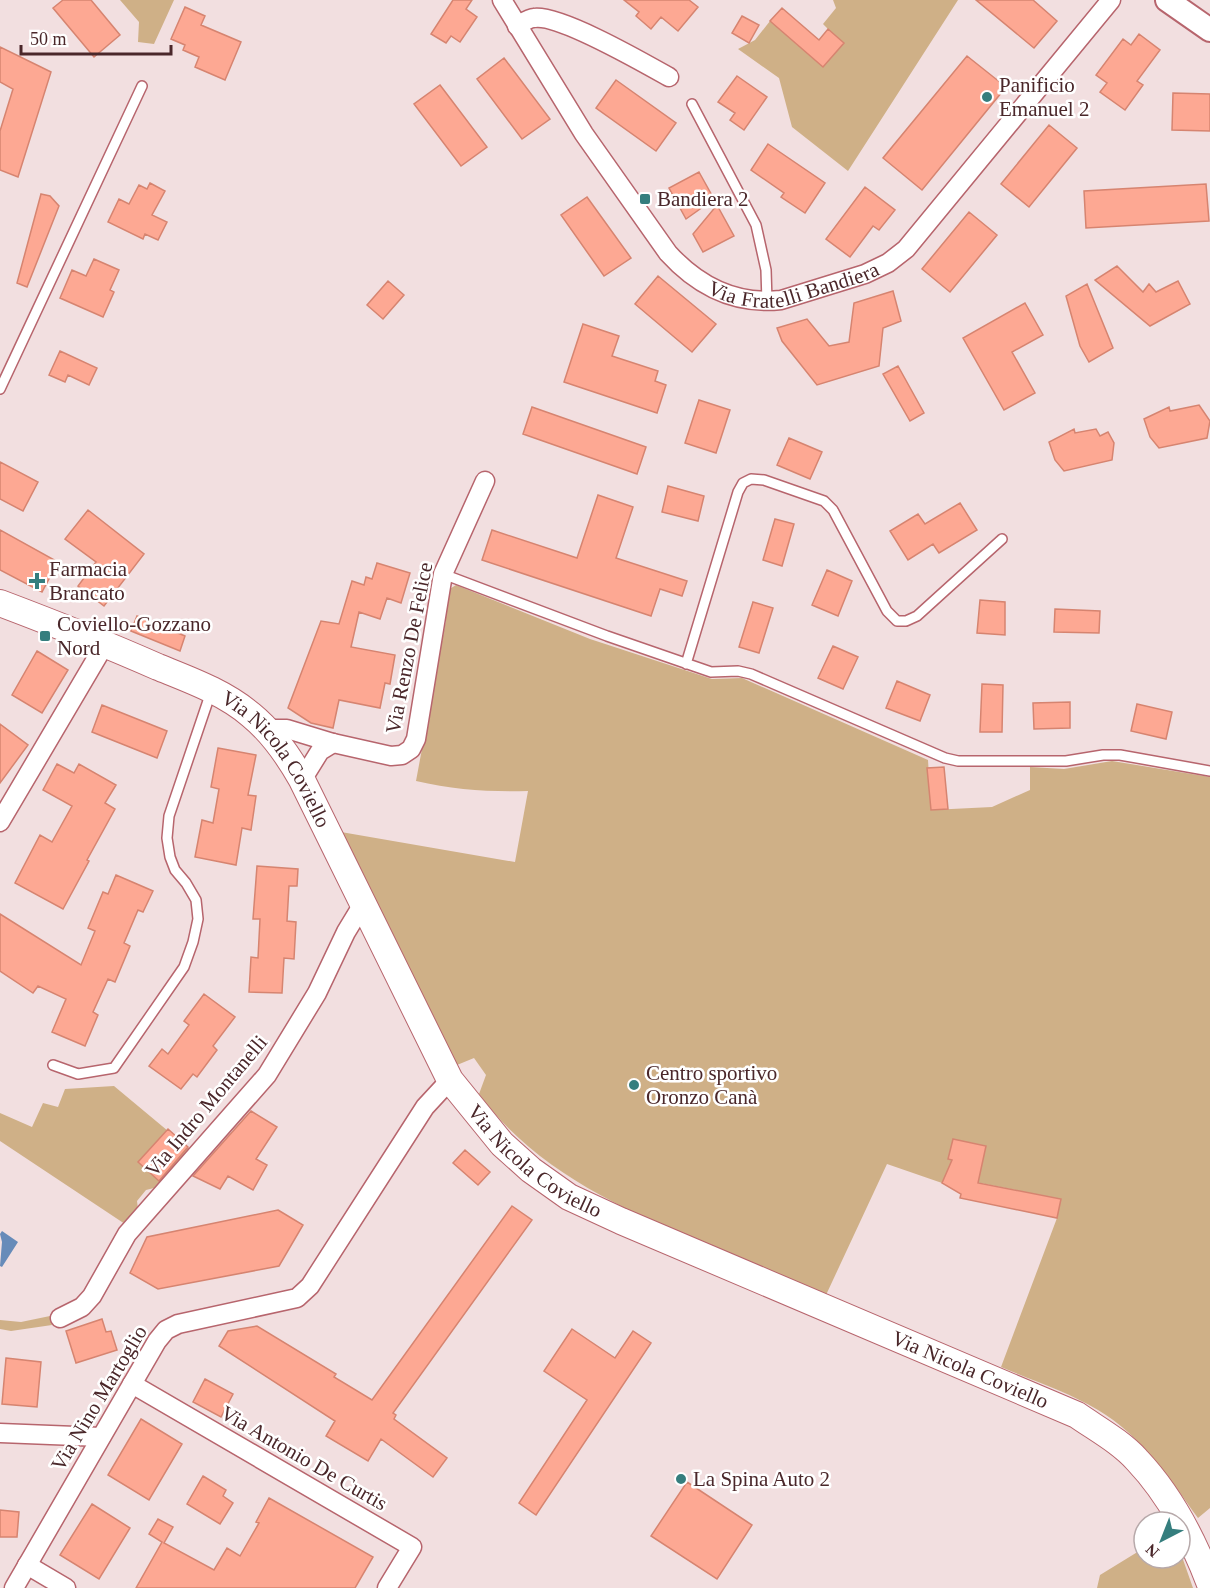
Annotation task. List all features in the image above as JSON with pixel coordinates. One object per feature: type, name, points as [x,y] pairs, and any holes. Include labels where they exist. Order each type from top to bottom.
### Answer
[{"type":"main road","name":"Via Nicola Coviello","points":[[0,603],[105,644],[212,690],[233,701],[267,729],[288,756],[302,780],[450,1080],[502,1144],[531,1170],[570,1197],[621,1221],[1077,1415],[1136,1458],[1149,1474],[1186,1527],[1209,1578]]},
{"type":"street","name":"Via Fratelli Bandiera","points":[[502,0],[584,134],[668,253],[681,267],[706,286],[734,297],[767,302],[781,300],[865,274],[888,263],[906,249],[1110,0]]},
{"type":"street","points":[[1167,0],[1210,30]]},
{"type":"street","points":[[517,26],[533,17],[552,20],[623,51],[669,77]]},
{"type":"street","name":"Via Renzo De Felice","points":[[333,743],[391,756],[402,755],[411,749],[416,739],[443,574],[485,481]]},
{"type":"street","points":[[0,822],[105,644]]},
{"type":"street","points":[[267,729],[287,729],[333,743]]},
{"type":"street","points":[[302,780],[320,751],[333,743]]},
{"type":"street","name":"Via Indro Montanelli","points":[[60,1318],[82,1307],[92,1296],[127,1234],[267,1075],[317,993],[346,932],[363,904]]},
{"type":"street","name":"Via Nino Martoglio","points":[[14,1588],[132,1384],[166,1330],[178,1324],[297,1299],[310,1286],[425,1107],[450,1080]]},
{"type":"street","name":"Via Antonio De Curtis","points":[[132,1384],[412,1547],[387,1588]]},
{"type":"street","points":[[0,1433],[101,1437]]},
{"type":"street","points":[[27,1565],[66,1588]]},
{"type":"lane","points":[[0,389],[142,86]]},
{"type":"lane","points":[[692,104],[756,225],[766,270],[767,302]]},
{"type":"lane","points":[[686,664],[738,492],[743,483],[751,479],[764,480],[824,501],[833,510],[888,611],[897,621],[906,621],[917,616],[1002,539]]},
{"type":"lane","points":[[443,574],[686,664],[711,672],[738,671],[751,674],[934,754],[958,761],[1065,761],[1120,754],[1210,771]]},
{"type":"lane","points":[[53,1065],[78,1074],[114,1068],[184,967],[198,919],[196,900],[175,870],[170,857],[167,838],[169,816],[212,690]]},
{"type":"shaded area","points":[[120,0],[174,0],[154,44],[138,42],[139,22]]},
{"type":"shaded area","points":[[833,0],[958,0],[848,171],[792,127],[779,78],[738,49],[755,40],[770,21],[823,67],[828,29],[823,24],[836,8]]},
{"type":"shaded area","points":[[456,585],[590,639],[712,679],[742,678],[928,760],[931,810],[992,807],[1030,790],[1030,767],[1064,769],[1112,761],[1210,777],[1210,1508],[1198,1518],[1154,1459],[1113,1420],[1075,1398],[1001,1367],[1057,1218],[1060,1199],[945,1176],[942,1183],[887,1164],[826,1295],[641,1216],[581,1184],[526,1144],[501,1121],[479,1094],[486,1075],[474,1058],[457,1065],[341,832],[515,862],[528,791],[472,790],[416,781],[446,620],[445,606],[448,590]]},
{"type":"shaded area","points":[[114,1086],[192,1151],[158,1187],[146,1190],[137,1201],[138,1209],[125,1224],[0,1141],[0,1113],[32,1127],[43,1103],[58,1107],[65,1089]]},
{"type":"shaded area","points":[[50,1316],[52,1325],[11,1331],[0,1329],[0,1320],[21,1322]]},
{"type":"shaded area","points":[[1132,1555],[1132,1570],[1187,1570],[1193,1588],[1097,1588],[1100,1575]]},
{"type":"water","points":[[2,1231],[18,1242],[2,1267],[0,1266],[2,1242],[0,1234]]},
{"type":"building","points":[[63,0],[91,0],[120,35],[94,57],[53,8]]},
{"type":"building","points":[[453,0],[472,0],[466,9],[477,17],[460,42],[451,36],[446,43],[431,34]]},
{"type":"building","points":[[624,0],[689,0],[698,7],[678,31],[661,17],[651,29],[636,16],[639,12]]},
{"type":"building","points":[[976,0],[1033,0],[1057,21],[1034,48]]},
{"type":"building","points":[[185,7],[205,16],[201,25],[241,42],[225,80],[195,67],[199,57],[183,50],[185,45],[171,39]]},
{"type":"building","points":[[782,8],[819,40],[828,29],[844,43],[823,67],[770,21]]},
{"type":"building","points":[[742,16],[759,25],[749,43],[732,33]]},
{"type":"building","points":[[1139,34],[1160,50],[1137,81],[1143,85],[1125,110],[1100,92],[1107,83],[1096,75],[1123,39],[1131,45]]},
{"type":"building","points":[[0,47],[51,72],[18,177],[0,170],[0,131],[13,89],[0,82]]},
{"type":"building","points":[[967,56],[1006,87],[922,190],[883,158]]},
{"type":"building","points":[[504,58],[550,119],[522,139],[477,79]]},
{"type":"building","points":[[737,76],[767,97],[744,130],[730,120],[735,113],[718,102]]},
{"type":"building","points":[[616,80],[676,123],[656,151],[596,108]]},
{"type":"building","points":[[440,85],[487,147],[461,166],[414,104]]},
{"type":"building","points":[[1173,93],[1210,94],[1210,131],[1172,130]]},
{"type":"building","points":[[1049,125],[1077,148],[1029,207],[1001,184]]},
{"type":"building","points":[[768,144],[825,183],[805,213],[781,197],[784,193],[751,170]]},
{"type":"building","points":[[699,172],[714,199],[686,219],[669,188]]},
{"type":"building","points":[[150,183],[165,191],[152,215],[167,222],[158,240],[145,234],[143,239],[108,222],[119,199],[129,204],[139,185],[147,189]]},
{"type":"building","points":[[1206,184],[1209,221],[1086,228],[1084,191]]},
{"type":"building","points":[[865,187],[895,210],[879,230],[873,226],[850,257],[826,239]]},
{"type":"building","points":[[41,194],[50,196],[59,206],[27,287],[17,283]]},
{"type":"building","points":[[587,197],[631,258],[604,276],[561,215]]},
{"type":"building","points":[[717,205],[734,236],[703,252],[693,234]]},
{"type":"building","points":[[969,212],[997,235],[950,292],[922,269]]},
{"type":"building","points":[[94,259],[119,270],[110,290],[114,292],[103,317],[60,298],[72,270],[86,276]]},
{"type":"building","points":[[1117,266],[1143,292],[1149,284],[1156,292],[1178,281],[1190,304],[1150,326],[1095,280]]},
{"type":"building","points":[[658,276],[716,324],[692,352],[635,304]]},
{"type":"building","points":[[388,281],[404,295],[383,319],[367,305]]},
{"type":"building","points":[[1087,284],[1113,348],[1089,362],[1080,346],[1066,296]]},
{"type":"building","points":[[893,291],[901,321],[883,328],[879,366],[817,385],[782,341],[777,328],[807,319],[829,346],[849,342],[854,303]]},
{"type":"building","points":[[1025,303],[1043,335],[1012,352],[1035,393],[1004,410],[963,338]]},
{"type":"building","points":[[583,324],[619,336],[612,356],[658,371],[655,381],[666,385],[657,413],[564,382]]},
{"type":"building","points":[[60,351],[97,368],[89,385],[68,375],[65,382],[49,375]]},
{"type":"building","points":[[898,366],[924,413],[910,421],[883,374]]},
{"type":"building","points":[[699,400],[730,410],[716,453],[685,443]]},
{"type":"building","points":[[1199,405],[1210,421],[1207,438],[1159,448],[1150,437],[1144,419],[1169,407],[1170,411]]},
{"type":"building","points":[[532,407],[646,447],[637,474],[523,434]]},
{"type":"building","points":[[1074,429],[1075,433],[1096,429],[1100,436],[1108,432],[1114,443],[1112,460],[1064,471],[1055,460],[1049,442]]},
{"type":"building","points":[[789,438],[822,452],[810,479],[777,465]]},
{"type":"building","points":[[0,462],[38,482],[23,511],[0,499]]},
{"type":"building","points":[[668,486],[704,496],[698,521],[662,512]]},
{"type":"building","points":[[598,495],[633,507],[616,558],[687,581],[682,596],[660,589],[651,616],[482,560],[492,530],[577,558]]},
{"type":"building","points":[[960,503],[977,530],[939,553],[933,544],[908,560],[890,531],[918,514],[925,524]]},
{"type":"building","points":[[88,510],[144,554],[104,606],[78,586],[96,562],[65,539]]},
{"type":"building","points":[[775,519],[794,524],[782,566],[763,560]]},
{"type":"building","points":[[0,530],[58,562],[42,592],[0,570]]},
{"type":"building","points":[[377,563],[410,573],[401,603],[387,598],[380,619],[359,612],[351,647],[395,655],[390,684],[385,683],[380,708],[339,700],[333,728],[311,723],[288,708],[321,621],[339,624],[352,581],[364,585],[366,577],[372,579]]},
{"type":"building","points":[[827,570],[852,581],[838,616],[812,605]]},
{"type":"building","points":[[980,600],[1005,602],[1005,635],[977,633]]},
{"type":"building","points":[[753,602],[773,608],[759,653],[739,647]]},
{"type":"building","points":[[1055,609],[1100,611],[1099,633],[1054,632]]},
{"type":"building","points":[[137,616],[185,636],[180,651],[131,631]]},
{"type":"building","points":[[833,646],[858,657],[843,689],[818,678]]},
{"type":"building","points":[[37,651],[68,670],[42,713],[12,695]]},
{"type":"building","points":[[897,681],[930,695],[920,721],[886,708]]},
{"type":"building","points":[[982,684],[1003,685],[1002,732],[980,732]]},
{"type":"building","points":[[1070,702],[1070,728],[1034,729],[1033,703]]},
{"type":"building","points":[[1137,704],[1172,712],[1166,739],[1131,731]]},
{"type":"building","points":[[102,705],[167,731],[157,758],[92,732]]},
{"type":"building","points":[[0,724],[28,745],[0,783]]},
{"type":"building","points":[[218,748],[256,755],[248,795],[256,796],[251,830],[242,828],[236,865],[195,857],[202,820],[213,823],[219,789],[211,787]]},
{"type":"building","points":[[57,764],[74,773],[79,764],[116,785],[105,803],[115,809],[63,909],[15,883],[40,835],[52,842],[72,806],[43,790]]},
{"type":"building","points":[[944,767],[948,809],[931,810],[927,768]]},
{"type":"building","points":[[257,866],[298,869],[297,886],[289,886],[287,921],[296,922],[294,959],[284,958],[282,993],[249,992],[251,957],[258,958],[260,919],[253,919]]},
{"type":"building","points":[[116,875],[153,891],[143,912],[138,910],[124,943],[130,946],[115,982],[108,979],[93,1012],[98,1015],[85,1046],[52,1032],[66,999],[38,986],[33,993],[0,971],[0,914],[81,965],[95,931],[88,928],[103,892],[108,894]]},
{"type":"building","points":[[204,994],[235,1017],[213,1046],[217,1050],[197,1077],[193,1074],[181,1089],[149,1066],[162,1049],[168,1054],[189,1025],[184,1021]]},
{"type":"building","points":[[251,1111],[277,1127],[256,1159],[267,1165],[253,1190],[228,1176],[220,1189],[193,1176]]},
{"type":"building","points":[[168,1129],[188,1147],[159,1181],[138,1162]]},
{"type":"building","points":[[953,1139],[986,1146],[978,1183],[1061,1199],[1057,1218],[960,1198],[961,1194],[942,1183],[952,1160],[948,1159]]},
{"type":"building","points":[[465,1150],[490,1172],[478,1185],[453,1163]]},
{"type":"building","points":[[512,1206],[532,1220],[393,1413],[396,1415],[394,1419],[447,1458],[433,1477],[381,1439],[368,1461],[326,1436],[335,1421],[219,1346],[228,1331],[257,1326],[336,1374],[334,1377],[372,1400]]},
{"type":"building","points":[[278,1210],[303,1225],[279,1266],[158,1289],[130,1273],[147,1237]]},
{"type":"building","points":[[102,1319],[106,1332],[111,1331],[117,1350],[76,1363],[66,1331]]},
{"type":"building","points":[[572,1329],[615,1358],[633,1331],[651,1343],[536,1515],[519,1503],[587,1400],[544,1371]]},
{"type":"building","points":[[6,1358],[41,1362],[37,1407],[2,1404]]},
{"type":"building","points":[[205,1379],[233,1394],[221,1417],[193,1402]]},
{"type":"building","points":[[141,1419],[182,1444],[149,1500],[108,1475]]},
{"type":"building","points":[[203,1476],[226,1490],[223,1496],[233,1503],[220,1524],[187,1504]]},
{"type":"building","points":[[687,1482],[752,1525],[717,1579],[651,1536]]},
{"type":"building","points":[[269,1498],[373,1557],[355,1588],[136,1588],[162,1542],[149,1534],[158,1519],[173,1527],[164,1543],[214,1570],[227,1548],[240,1556],[259,1523],[256,1522]]},
{"type":"building","points":[[92,1504],[130,1528],[99,1579],[60,1555]]},
{"type":"building","points":[[0,1510],[19,1512],[17,1537],[0,1537]]},
{"type":"place","name":"Panificio Emanuel 2","points":[[987,97]]},
{"type":"place","name":"Bandiera 2","points":[[645,199]]},
{"type":"place","name":"Farmacia Brancato","points":[[37,581]]},
{"type":"place","name":"Coviello-Gozzano Nord","points":[[45,636]]},
{"type":"place","name":"Centro sportivo Oronzo Canà","points":[[634,1085]]},
{"type":"place","name":"La Spina Auto 2","points":[[681,1479]]}]
